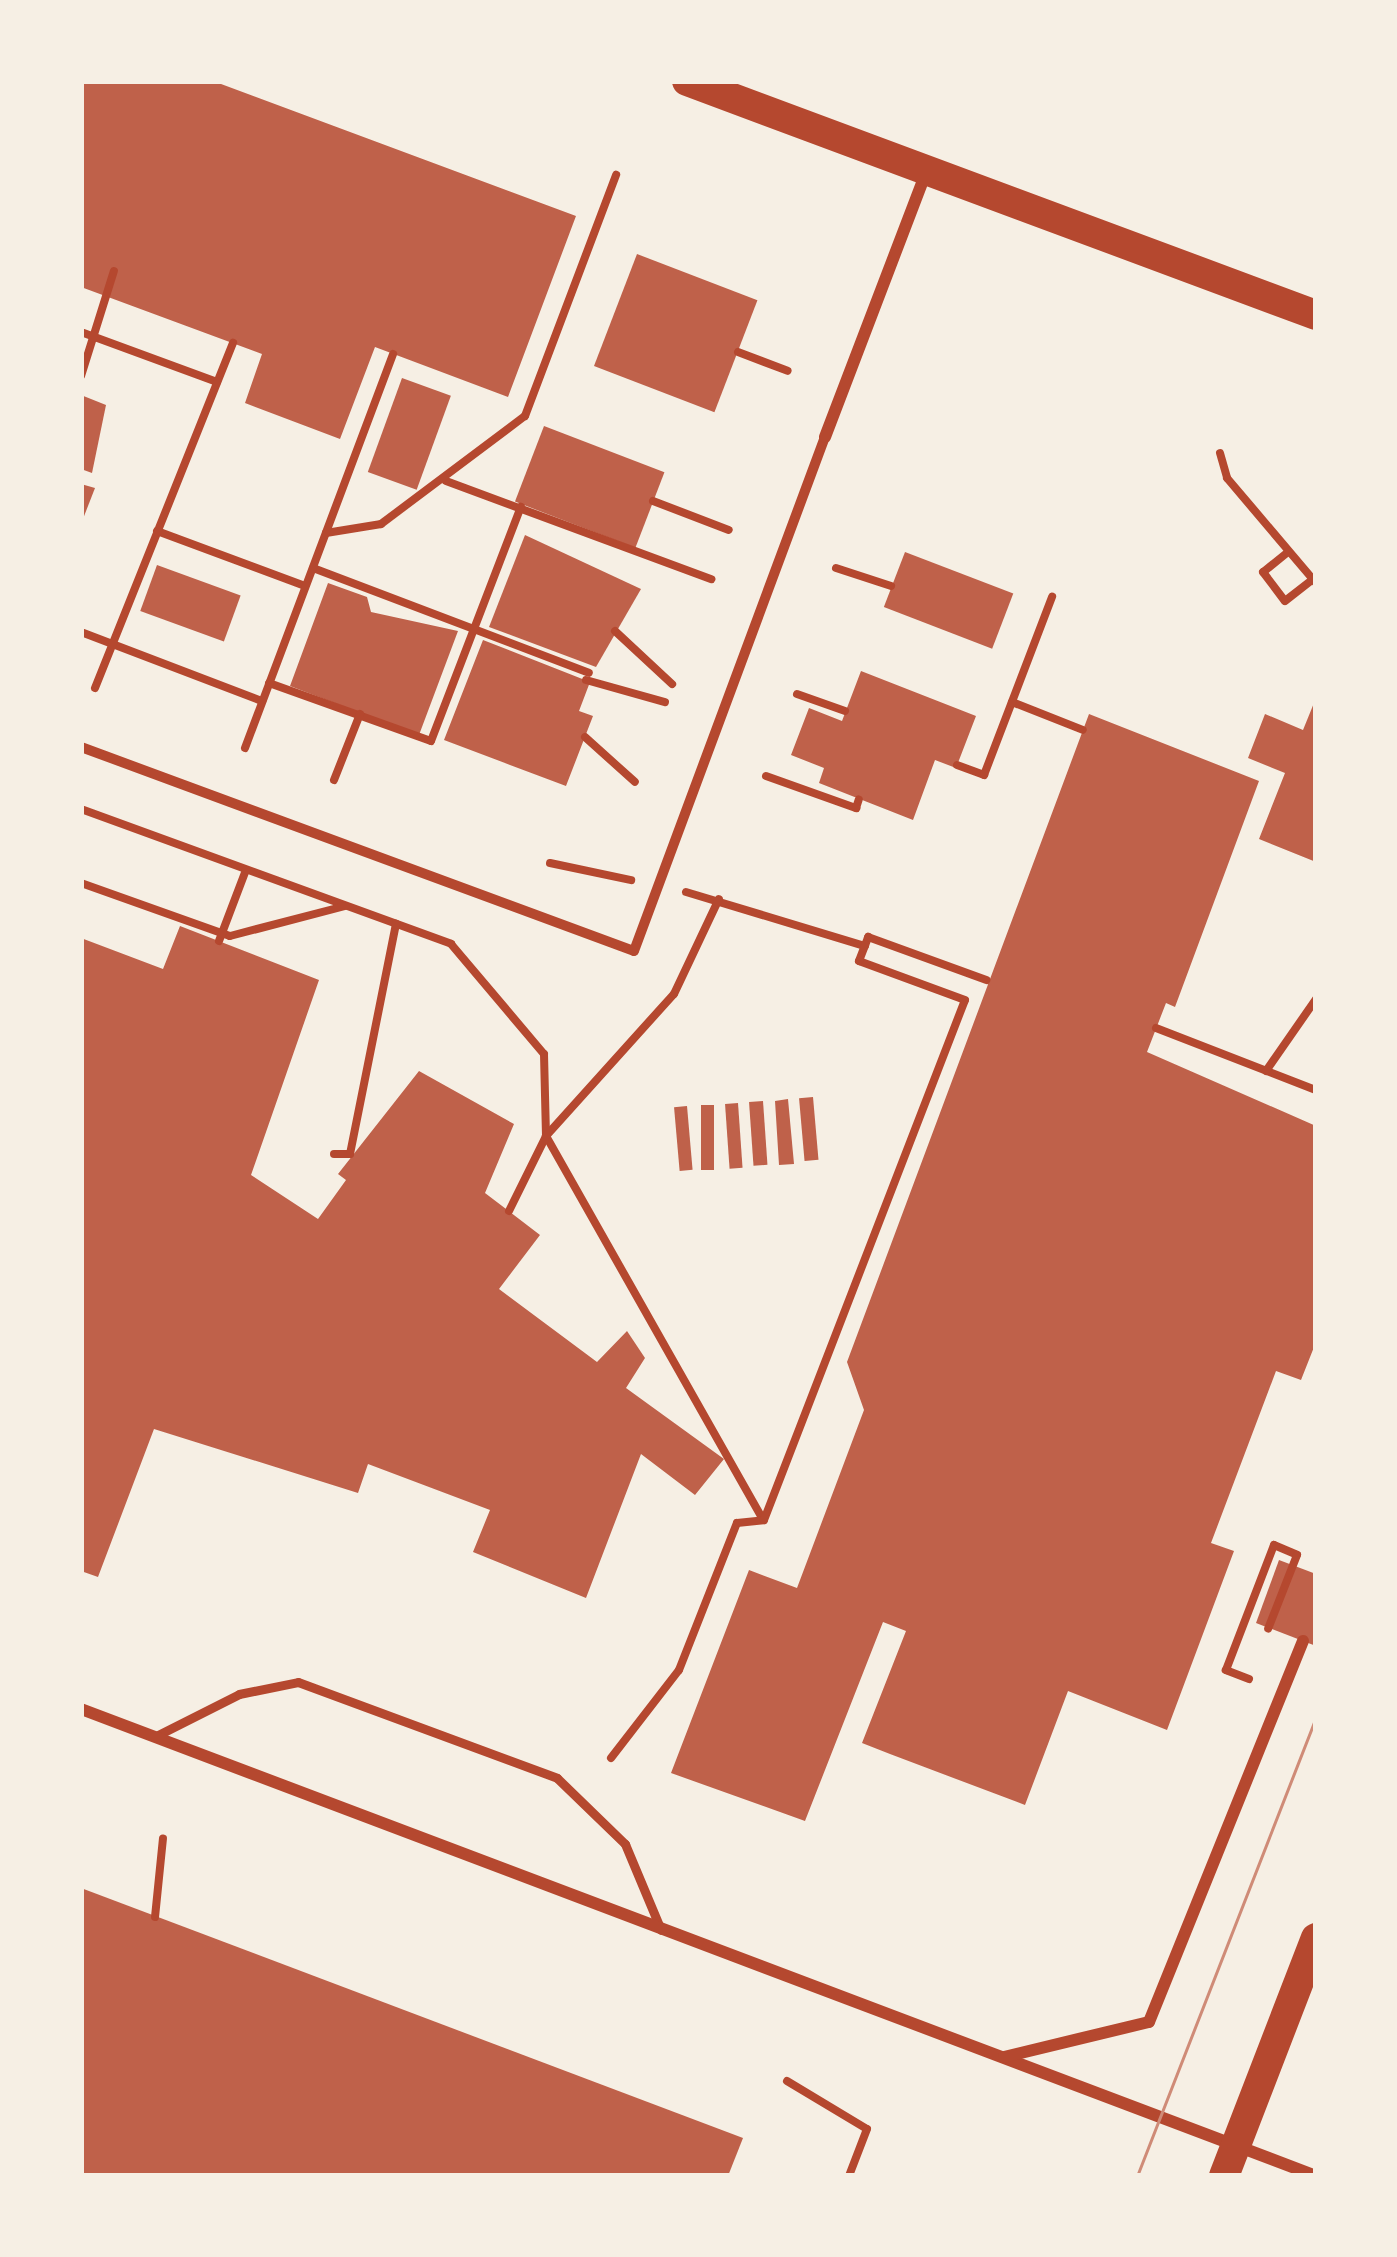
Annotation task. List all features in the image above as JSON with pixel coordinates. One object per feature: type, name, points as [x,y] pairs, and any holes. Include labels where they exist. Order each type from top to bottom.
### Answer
[{"type":"main road","points":[[687,81],[812,133],[1316,315]]},
{"type":"main road","points":[[1230,2161],[1316,1938]]},
{"type":"street","points":[[81,747],[634,951],[925,175]]},
{"type":"street","points":[[1000,2058],[1149,2022],[1303,1641]]},
{"type":"street","points":[[81,1709],[1000,2058],[1230,2161],[1316,2176]]},
{"type":"lane","points":[[154,1737],[239,1694],[298,1682],[557,1778],[625,1844],[661,1930]]},
{"type":"path","points":[[326,533],[381,524],[446,481],[525,416],[616,175]]},
{"type":"path","points":[[81,376],[97,338],[114,271]]},
{"type":"path","points":[[81,332],[217,382]]},
{"type":"path","points":[[95,688],[233,343]]},
{"type":"path","points":[[737,352],[788,371]]},
{"type":"path","points":[[245,748],[393,354]]},
{"type":"path","points":[[1220,453],[1226,478],[1315,581],[1285,601],[1264,572],[1288,552]]},
{"type":"path","points":[[446,481],[711,579]]},
{"type":"path","points":[[653,501],[729,530]]},
{"type":"path","points":[[269,683],[431,741],[520,507]]},
{"type":"path","points":[[157,531],[305,586]]},
{"type":"path","points":[[313,568],[665,702]]},
{"type":"path","points":[[836,568],[891,586]]},
{"type":"path","points":[[957,765],[984,775],[1052,597]]},
{"type":"path","points":[[614,631],[672,684]]},
{"type":"path","points":[[81,632],[262,701]]},
{"type":"path","points":[[797,694],[845,711]]},
{"type":"path","points":[[1012,702],[1083,730]]},
{"type":"path","points":[[334,780],[360,715]]},
{"type":"path","points":[[585,737],[635,782]]},
{"type":"path","points":[[766,776],[856,808],[860,799]]},
{"type":"path","points":[[81,809],[451,944],[544,1054],[546,1136],[764,1520]]},
{"type":"path","points":[[220,937],[247,869]]},
{"type":"path","points":[[81,883],[220,937],[347,906]]},
{"type":"path","points":[[509,1211],[546,1136],[674,994],[719,899],[865,946]]},
{"type":"path","points":[[334,1154],[350,1154],[396,924]]},
{"type":"path","points":[[764,1520],[965,1000],[859,961],[868,937],[986,980]]},
{"type":"path","points":[[1266,1071],[1316,999]]},
{"type":"path","points":[[1156,1028],[1316,1090]]},
{"type":"path","points":[[611,1758],[679,1670],[737,1523],[764,1520]]},
{"type":"path","points":[[1249,1679],[1226,1670],[1274,1545],[1297,1555],[1269,1628]]},
{"type":"path","points":[[155,1916],[163,1838]]},
{"type":"path","points":[[787,2081],[868,2129],[850,2176]]},
{"type":"building","points":[[81,81],[213,81],[576,216],[508,397],[375,347],[340,439],[245,403],[262,354],[81,287]]},
{"type":"building","points":[[637,254],[757,300],[714,412],[594,366]]},
{"type":"building","points":[[402,378],[451,396],[417,490],[368,472]]},
{"type":"building","points":[[81,395],[106,405],[92,473],[81,469]]},
{"type":"building","points":[[544,426],[664,472],[635,548],[515,502]]},
{"type":"building","points":[[81,484],[95,488],[81,524]]},
{"type":"building","points":[[525,535],[641,589],[596,667],[489,627]]},
{"type":"building","points":[[905,552],[1013,594],[992,649],[884,607]]},
{"type":"building","points":[[157,565],[241,595],[224,641],[140,611]]},
{"type":"building","points":[[328,583],[367,597],[371,612],[458,631],[419,735],[290,686]]},
{"type":"building","points":[[483,640],[590,682],[579,711],[593,716],[566,786],[444,740]]},
{"type":"building","points":[[861,671],[976,716],[956,768],[935,760],[913,820],[819,783],[824,768],[791,755],[809,708],[842,721]]},
{"type":"building","points":[[1316,698],[1316,862],[1259,839],[1285,773],[1248,758],[1265,714],[1303,730]]},
{"type":"building","points":[[1089,714],[1259,781],[1175,1007],[1166,1003],[1147,1052],[1316,1126],[1316,1342],[1301,1380],[1276,1371],[1211,1543],[1234,1551],[1167,1730],[1068,1691],[1025,1805],[890,1754],[862,1743],[906,1631],[883,1622],[805,1821],[671,1773],[749,1570],[797,1588],[864,1410],[847,1362]]},
{"type":"building","points":[[180,926],[319,980],[251,1175],[318,1219],[346,1180],[338,1174],[419,1071],[514,1124],[485,1193],[540,1235],[499,1289],[597,1362],[627,1331],[645,1358],[626,1388],[724,1459],[695,1495],[641,1454],[586,1598],[473,1552],[490,1510],[368,1464],[358,1493],[154,1429],[98,1577],[81,1571],[81,938],[163,969]]},
{"type":"building","points":[[813,1097],[818,1160],[805,1161],[799,1098]]},
{"type":"building","points":[[788,1099],[794,1164],[779,1165],[775,1101]]},
{"type":"building","points":[[763,1101],[767,1165],[753,1166],[749,1102]]},
{"type":"building","points":[[738,1103],[743,1168],[730,1169],[725,1104]]},
{"type":"building","points":[[701,1105],[714,1105],[714,1170],[701,1170]]},
{"type":"building","points":[[687,1106],[693,1170],[680,1171],[674,1107]]},
{"type":"building","points":[[1279,1560],[1316,1574],[1316,1646],[1256,1623]]},
{"type":"building","points":[[81,1888],[743,2138],[728,2176],[81,2176]]},
{"type":"tram line","points":[[1137,2176],[1316,1717]]}]
